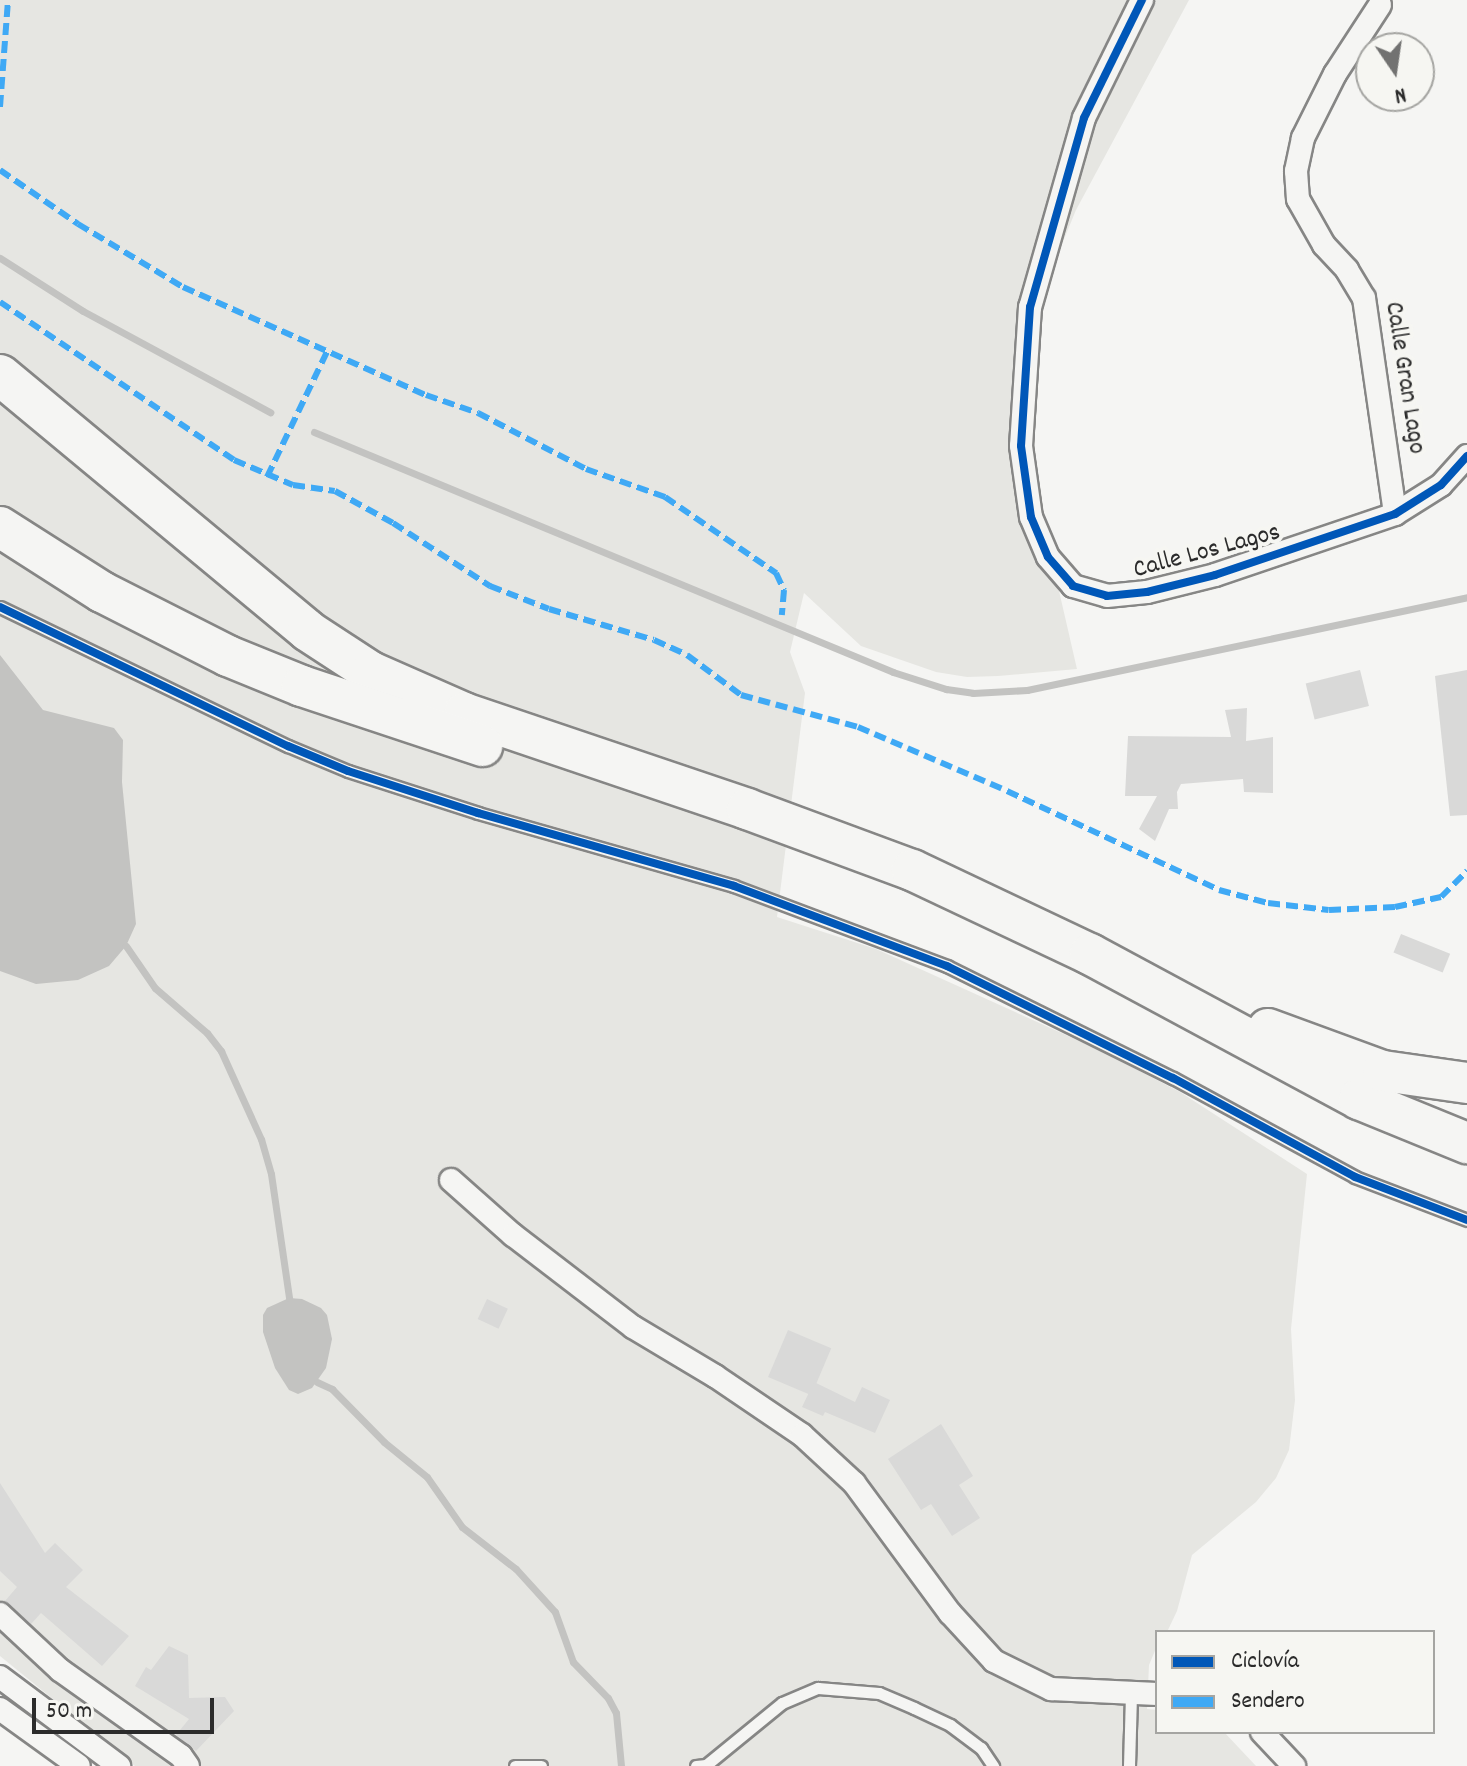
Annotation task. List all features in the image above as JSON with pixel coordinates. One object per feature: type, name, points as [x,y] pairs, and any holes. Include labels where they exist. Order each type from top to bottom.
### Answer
[{"type":"highway","points":[[0,346],[243,551],[347,633],[545,754]]},
{"type":"highway","points":[[0,375],[336,652],[411,692],[545,754],[903,890],[1082,973],[1354,1111],[1467,1156]]},
{"type":"highway","points":[[0,527],[102,592],[228,656],[302,686],[747,809],[912,870],[1090,954],[1281,1060],[1359,1099],[1467,1143]]},
{"type":"highway","points":[[0,552],[134,632],[280,700],[400,737],[545,754]]},
{"type":"highway","points":[[1194,1009],[1291,1035],[1383,1071],[1467,1083]]},
{"type":"street","name":"Calle Los Lagos","points":[[1142,0],[1084,118],[1030,307],[1021,446],[1031,517],[1048,557],[1073,586],[1107,596],[1147,592],[1215,575],[1395,514],[1441,485],[1467,456]]},
{"type":"street","name":"Calle Gran Lago","points":[[1380,5],[1335,74],[1303,138],[1296,171],[1298,199],[1324,245],[1347,270],[1364,298],[1395,514]]},
{"type":"street","points":[[451,1180],[513,1235],[633,1327],[715,1376],[802,1435],[854,1483],[950,1613],[994,1661],[1051,1689],[1155,1694]]},
{"type":"street","points":[[0,1614],[60,1670],[181,1756],[188,1766]]},
{"type":"street","points":[[0,1677],[119,1766]]},
{"type":"street","points":[[0,1709],[79,1766]]},
{"type":"street","points":[[1264,1734],[1294,1766]]},
{"type":"lane","points":[[0,607],[288,746],[348,771],[478,813],[734,886],[947,966],[1173,1078],[1355,1177],[1467,1220]]},
{"type":"lane","points":[[703,1766],[782,1703],[818,1688],[879,1693],[914,1708],[950,1725],[981,1748],[993,1766]]},
{"type":"lane","points":[[1129,1766],[1131,1694]]},
{"type":"lane","points":[[515,1766],[541,1766]]},
{"type":"shaded area","points":[[0,0],[1189,0],[1076,210],[1053,266],[1039,330],[1033,478],[1077,669],[967,677],[936,672],[861,646],[804,593],[790,652],[805,693],[777,917],[876,949],[1099,1050],[1180,1092],[1307,1174],[1291,1329],[1295,1400],[1289,1450],[1276,1478],[1256,1502],[1192,1555],[1177,1611],[1168,1630],[1155,1630],[1155,1651],[1149,1665],[1147,1709],[1155,1710],[1155,1734],[1226,1734],[1256,1766],[135,1766],[0,1656]]},
{"type":"shaded area","points":[[0,655],[43,710],[114,728],[123,740],[122,782],[136,924],[126,946],[109,966],[78,980],[36,984],[0,971]]},
{"type":"shaded area","points":[[289,1298],[302,1299],[321,1308],[327,1315],[332,1339],[326,1368],[312,1388],[298,1394],[289,1390],[275,1368],[263,1332],[263,1315],[267,1308]]},
{"type":"building","points":[[1360,670],[1369,706],[1315,719],[1306,684]]},
{"type":"building","points":[[1467,670],[1467,815],[1450,816],[1435,676]]},
{"type":"building","points":[[1247,708],[1246,741],[1273,737],[1273,793],[1244,792],[1243,779],[1181,784],[1177,792],[1178,809],[1169,809],[1155,841],[1139,829],[1157,796],[1125,796],[1128,736],[1231,737],[1225,710]]},
{"type":"building","points":[[1401,934],[1450,954],[1443,972],[1394,953]]},
{"type":"building","points":[[487,1299],[508,1309],[499,1329],[478,1319]]},
{"type":"building","points":[[788,1330],[831,1348],[811,1395],[768,1377]]},
{"type":"building","points":[[814,1382],[855,1402],[862,1387],[890,1400],[875,1433],[825,1412],[823,1416],[802,1407]]},
{"type":"building","points":[[941,1424],[973,1476],[959,1485],[980,1518],[952,1536],[931,1504],[921,1510],[888,1459]]},
{"type":"building","points":[[0,1483],[45,1553],[55,1543],[83,1570],[66,1587],[129,1636],[102,1666],[41,1613],[31,1624],[5,1601],[17,1587],[0,1571]]},
{"type":"building","points":[[169,1646],[188,1655],[189,1698],[225,1697],[234,1711],[196,1751],[176,1735],[189,1719],[135,1686],[146,1667],[151,1670]]},
{"type":"waterway","points":[[0,258],[83,311],[270,412]]},
{"type":"waterway","points":[[314,432],[893,672],[946,689],[973,693],[1027,690],[1467,597]]},
{"type":"waterway","points":[[126,946],[155,988],[207,1033],[221,1051],[261,1139],[271,1174],[289,1298]]},
{"type":"waterway","points":[[317,1382],[332,1389],[384,1442],[427,1477],[462,1527],[516,1569],[555,1612],[573,1662],[608,1698],[616,1713],[621,1766]]},
{"type":"marked path","points":[[0,107],[8,0]]},
{"type":"marked path","points":[[0,170],[78,224],[183,287],[426,395],[478,413],[586,469],[665,497],[776,573],[784,590],[782,615]]},
{"type":"marked path","points":[[0,302],[234,460],[293,485],[335,491],[393,523],[490,586],[549,609],[654,640],[687,655],[741,695],[858,727],[1007,791],[1219,890],[1268,903],[1329,910],[1395,907],[1441,897],[1467,871]]},
{"type":"marked path","points":[[267,477],[327,352]]},
{"type":"cycle path","points":[[1142,0],[1084,118],[1030,307],[1021,446],[1031,517],[1048,557],[1073,586],[1107,596],[1147,592],[1215,575],[1395,514],[1441,485],[1467,456]]},
{"type":"cycle path","points":[[0,607],[288,746],[348,771],[478,813],[734,886],[947,966],[1173,1078],[1355,1177],[1467,1220]]}]
